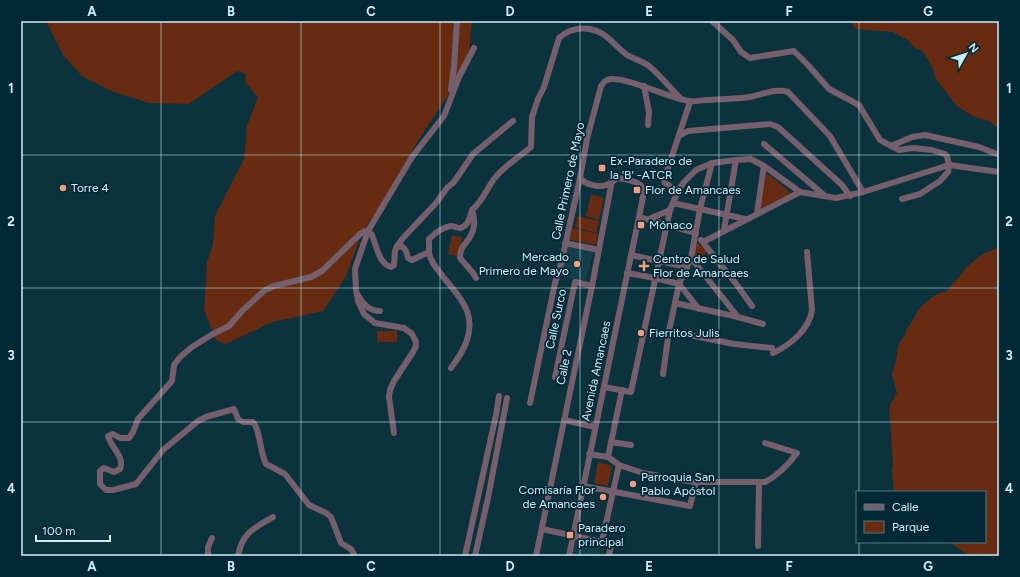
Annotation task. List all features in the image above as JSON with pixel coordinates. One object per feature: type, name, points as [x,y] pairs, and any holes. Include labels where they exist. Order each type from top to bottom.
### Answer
[{"type":"street","points":[[449,102],[454,67],[457,21]]},
{"type":"street","points":[[712,21],[733,40],[741,52],[750,58],[794,51],[829,88],[859,105],[878,139],[899,150],[912,148],[932,150],[947,156],[949,165],[948,172],[940,182],[920,194],[902,199]]},
{"type":"street","points":[[451,368],[459,358],[468,341],[469,323],[467,311],[432,260],[429,252],[429,239],[444,228],[451,226],[459,228],[463,227],[468,221],[472,210],[483,199],[493,180],[504,167],[531,148],[532,117],[544,87],[559,38],[565,33],[575,29],[581,28],[595,30],[605,36],[628,55],[644,62],[682,100]]},
{"type":"street","points":[[394,433],[389,397],[390,390],[394,381],[413,352],[416,342],[412,334],[404,328],[380,324],[369,319],[360,308],[356,290],[355,269],[368,231],[412,157],[444,116],[459,77],[474,48]]},
{"type":"street","name":"Calle Primero de Mayo","points":[[530,403],[555,283],[561,264],[580,178],[587,139],[601,86],[608,79],[614,79],[644,86]]},
{"type":"street","points":[[644,86],[690,102],[750,97],[766,92],[781,90],[788,92],[830,136],[863,192]]},
{"type":"street","points":[[644,86],[649,112],[648,125]]},
{"type":"street","points":[[678,191],[664,182],[690,102]]},
{"type":"street","points":[[368,231],[372,235],[383,263],[388,267],[394,265],[394,251],[403,238],[454,182],[473,154],[513,121]]},
{"type":"street","points":[[679,136],[688,131],[770,124],[778,127],[842,184],[850,196]]},
{"type":"street","points":[[892,146],[912,137],[925,135],[978,147],[999,155]]},
{"type":"street","points":[[764,144],[824,195]]},
{"type":"street","points":[[604,386],[631,392],[672,203],[684,182],[696,170],[712,163],[751,159],[764,166],[800,192],[836,198],[850,196],[949,165],[999,172]]},
{"type":"street","points":[[724,230],[736,160]]},
{"type":"street","points":[[663,374],[669,331],[679,284],[691,258],[700,209],[712,163]]},
{"type":"street","points":[[757,213],[764,166]]},
{"type":"street","points":[[580,178],[588,183],[600,186],[612,182]]},
{"type":"street","name":"Avenida Amancaes","points":[[569,556],[582,486],[639,217],[643,190],[642,185],[634,180],[618,178],[612,182]]},
{"type":"street","name":"Calle 2","points":[[536,556],[612,182]]},
{"type":"street","points":[[703,242],[800,192]]},
{"type":"street","points":[[672,203],[746,219]]},
{"type":"street","points":[[472,210],[474,221],[471,236],[461,248],[460,258],[476,278]]},
{"type":"street","points":[[649,219],[670,210]]},
{"type":"street","points":[[639,217],[668,224],[695,235],[703,242],[752,306]]},
{"type":"street","points":[[355,556],[351,549],[342,543],[331,517],[306,503],[288,477],[280,470],[266,464],[261,450],[256,426],[253,422],[240,421],[236,417],[234,409],[206,417],[198,421],[163,450],[136,484],[109,491],[103,488],[100,482],[100,471],[102,468],[114,472],[120,469],[122,461],[108,436],[113,434],[124,439],[131,436],[138,418],[172,381],[174,365],[180,357],[192,347],[229,326],[243,310],[265,290],[317,274],[326,268],[360,234],[368,231]]},
{"type":"street","points":[[565,243],[599,250]]},
{"type":"street","points":[[397,246],[403,247],[410,260],[429,252]]},
{"type":"street","points":[[669,331],[773,350],[784,348],[794,340],[806,326],[811,317],[812,310],[807,252]]},
{"type":"street","points":[[631,255],[687,267]]},
{"type":"street","points":[[691,258],[738,317]]},
{"type":"street","points":[[627,273],[679,284],[699,309]]},
{"type":"street","name":"Calle Surco","points":[[555,377],[575,282],[592,286]]},
{"type":"street","points":[[356,290],[360,298],[369,308],[375,311],[380,311]]},
{"type":"street","points":[[675,303],[763,324]]},
{"type":"street","points":[[608,457],[622,390]]},
{"type":"street","points":[[465,556],[499,396]]},
{"type":"street","points":[[474,556],[491,486],[507,398]]},
{"type":"street","points":[[564,420],[595,427]]},
{"type":"street","points":[[611,442],[631,445]]},
{"type":"street","points":[[590,454],[608,457],[619,465],[644,473],[696,482],[765,482],[781,472],[797,453],[765,443]]},
{"type":"street","points":[[602,541],[619,465]]},
{"type":"street","points":[[582,486],[690,506],[696,482]]},
{"type":"street","points":[[758,546],[759,482]]},
{"type":"street","points":[[238,556],[241,544],[246,536],[253,529],[272,517]]},
{"type":"street","points":[[542,529],[611,544],[609,556]]},
{"type":"street","points":[[208,556],[208,547],[212,538]]},
{"type":"shaded area","name":"Mercado Primero de Mayo","points":[[568,246],[593,252],[586,282],[561,276]]},
{"type":"shaded area","points":[[577,538],[599,544],[599,556],[572,556]]},
{"type":"green space","points":[[46,21],[472,21],[469,53],[460,77],[419,139],[375,214],[362,233],[346,276],[323,311],[273,322],[225,344],[216,340],[204,310],[207,262],[213,244],[215,216],[244,159],[247,126],[258,97],[245,82],[246,74],[237,71],[189,104],[149,103],[111,91],[82,76],[63,55]]},
{"type":"green space","points":[[849,21],[999,21],[999,129],[989,121],[975,117],[957,106],[935,78],[934,71],[922,51],[913,47],[909,41],[893,32],[856,29]]},
{"type":"green space","points":[[768,174],[791,193],[762,208],[760,206],[766,175]]},
{"type":"green space","points":[[591,194],[604,198],[599,220],[586,216]]},
{"type":"green space","points":[[578,216],[599,221],[596,233],[575,227]]},
{"type":"green space","points":[[572,228],[598,234],[596,244],[570,240]]},
{"type":"green space","points":[[452,235],[462,237],[459,256],[448,254]]},
{"type":"green space","points":[[698,243],[707,252],[698,260],[694,251]]},
{"type":"green space","points":[[999,247],[999,556],[969,556],[951,543],[986,543],[986,491],[894,491],[892,472],[893,464],[889,407],[897,393],[892,374],[896,362],[898,345],[919,309],[932,297],[946,292],[969,265],[983,254]]},
{"type":"green space","points":[[377,331],[397,331],[397,342],[377,342]]},
{"type":"green space","points":[[598,462],[612,466],[608,486],[594,483]]},
{"type":"place","name":"Ex-Paradero de la 'B' -ATCR","points":[[602,168]]},
{"type":"place","name":"Torre 4","points":[[63,188]]},
{"type":"place","name":"Flor de Amancaes","points":[[637,190]]},
{"type":"place","name":"Mónaco","points":[[641,225]]},
{"type":"place","name":"Mercado Primero de Mayo","points":[[577,264]]},
{"type":"place","name":"Centro de Salud Flor de Amancaes","points":[[644,266]]},
{"type":"place","name":"Fierritos Julis","points":[[641,333]]},
{"type":"place","name":"Parroquia San Pablo Apóstol","points":[[633,484]]},
{"type":"place","name":"Comisaría Flor de Amancaes","points":[[603,497]]},
{"type":"place","name":"Paradero principal","points":[[570,535]]}]
